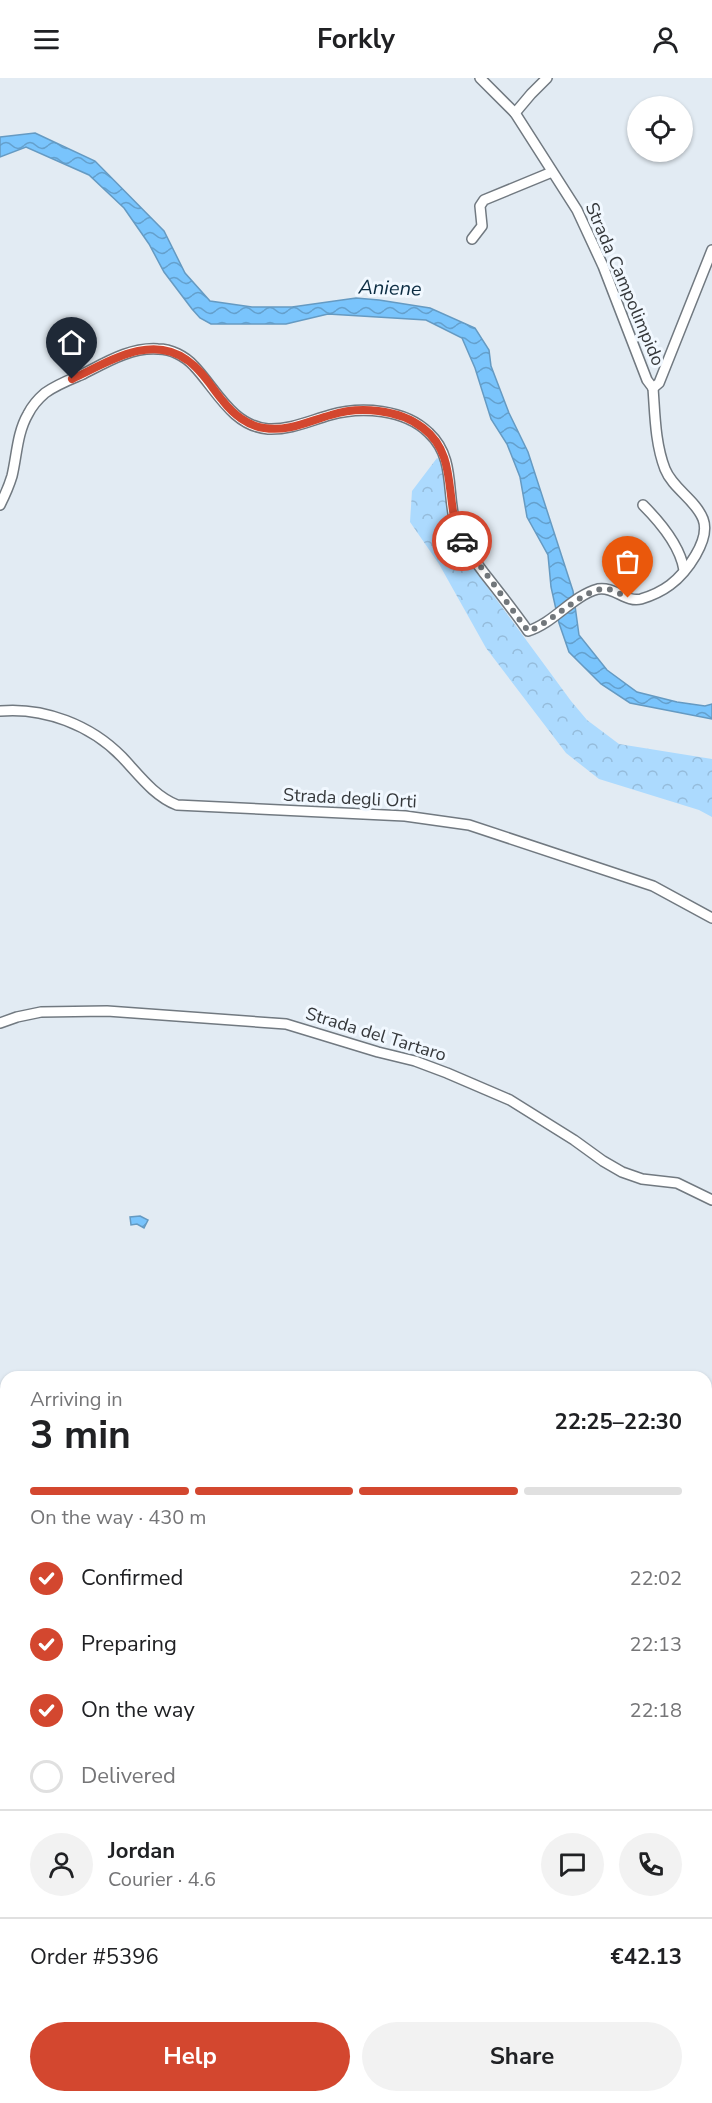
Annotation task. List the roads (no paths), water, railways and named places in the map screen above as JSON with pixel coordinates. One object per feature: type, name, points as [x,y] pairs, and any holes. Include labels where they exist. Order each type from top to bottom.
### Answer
[{"type":"street","name":"Strada Campolimpido","points":[[480,78],[515,113],[575,206],[588,231],[647,380],[653,388]]},
{"type":"street","points":[[515,113],[548,78]]},
{"type":"street","points":[[472,239],[482,226],[480,206],[484,200],[552,172]]},
{"type":"street","points":[[0,505],[10,483],[21,428],[30,410],[41,397],[55,387],[129,353],[165,349],[187,360],[232,411],[258,427],[288,428],[330,415],[357,411],[399,415],[422,427],[438,443],[444,454],[455,522],[461,539],[528,631],[549,621],[590,592],[602,589],[611,590],[631,599],[643,598],[667,588],[684,570],[702,544],[705,535],[704,524],[696,507],[674,485],[665,468],[657,437],[653,388],[659,383],[712,250]]},
{"type":"street","points":[[643,505],[663,527],[679,554],[684,570]]},
{"type":"street","name":"Strada degli Orti","points":[[0,711],[28,711],[64,719],[87,729],[115,749],[154,791],[177,805],[405,816],[469,825],[642,881],[712,918]]},
{"type":"street","name":"Strada del Tartaro","points":[[0,1023],[41,1012],[107,1011],[286,1024],[415,1061],[457,1077],[510,1100],[622,1172],[642,1179],[675,1183],[712,1200]]},
{"type":"water","points":[[35,133],[95,161],[164,231],[185,273],[210,301],[252,307],[292,307],[356,298],[379,300],[430,308],[475,328],[489,350],[491,366],[509,413],[528,452],[573,591],[579,635],[607,670],[637,692],[677,702],[705,706],[712,704],[712,719],[630,703],[601,684],[569,652],[559,623],[551,587],[548,555],[527,517],[520,477],[507,444],[491,419],[475,368],[462,338],[426,320],[328,314],[286,324],[211,324],[200,318],[164,272],[149,244],[124,208],[89,175],[26,147],[0,157],[0,137]]},
{"type":"water","points":[[140,1216],[148,1220],[144,1228],[137,1224],[131,1225],[130,1217]]},
{"type":"water label","name":"Aniene","points":[[390,288]]}]
